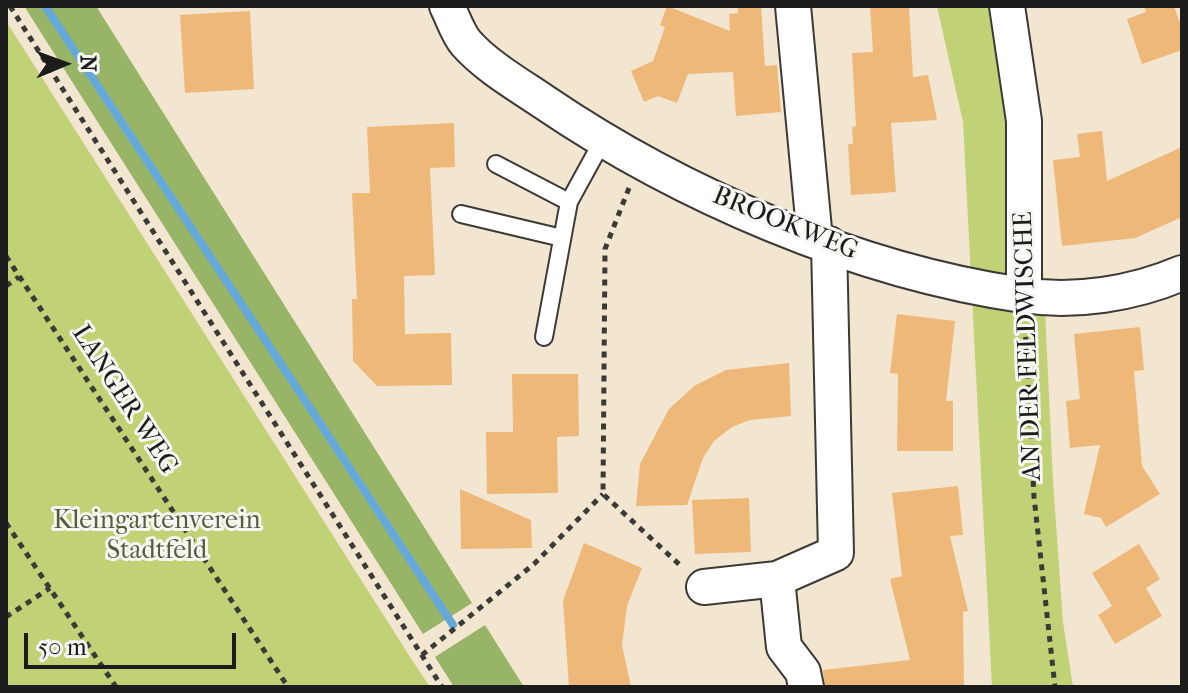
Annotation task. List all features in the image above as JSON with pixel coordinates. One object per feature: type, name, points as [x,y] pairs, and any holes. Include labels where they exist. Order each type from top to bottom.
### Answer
[{"type":"street","name":"BROOKWEG","points":[[447,6],[466,43],[525,89],[603,140],[640,161],[822,242],[929,275],[1024,296],[1088,297],[1135,289],[1182,273]]},
{"type":"street","points":[[704,587],[777,579],[836,553],[822,242],[793,6]]},
{"type":"street","name":"AN DER FELDWISCHE","points":[[1007,6],[1024,121],[1024,296]]},
{"type":"street","points":[[777,579],[784,647],[803,672],[806,687]]},
{"type":"lane","points":[[544,337],[569,202],[603,140]]},
{"type":"lane","points":[[496,164],[569,202]]},
{"type":"lane","points":[[461,214],[562,238]]},
{"type":"path","points":[[10,6],[442,687]]},
{"type":"path","points":[[421,655],[534,564],[603,494],[605,249],[640,161]]},
{"type":"path","name":"LANGER WEG","points":[[6,256],[288,687]]},
{"type":"path","points":[[6,286],[19,277]]},
{"type":"path","name":"AN DER FELDWISCHE","points":[[1024,296],[1034,497],[1055,687]]},
{"type":"path","points":[[603,494],[704,587]]},
{"type":"path","points":[[6,523],[116,687]]},
{"type":"path","points":[[6,617],[50,588]]},
{"type":"green space","points":[[24,6],[96,6],[472,603],[423,634]]},
{"type":"green space","points":[[937,6],[1014,6],[1035,99],[1053,481],[1063,622],[1073,687],[992,687],[963,122]]},
{"type":"green space","name":"Kleingartenverein Stadtfeld","points":[[6,21],[412,660],[430,687],[6,687]]},
{"type":"green space","points":[[485,625],[524,687],[454,687],[435,657]]},
{"type":"building","points":[[667,6],[730,31],[729,14],[738,13],[738,6],[761,6],[765,66],[777,65],[781,112],[736,116],[733,72],[688,74],[677,103],[658,96],[644,102],[631,71],[653,61],[665,27],[660,25]]},
{"type":"building","points":[[870,6],[909,6],[913,77],[928,75],[937,120],[891,123],[896,192],[851,195],[848,144],[853,144],[852,127],[856,126],[852,53],[873,52]]},
{"type":"building","points":[[1144,6],[1174,6],[1182,29],[1182,50],[1142,64],[1127,19],[1146,12]]},
{"type":"building","points":[[250,11],[254,89],[185,93],[180,15]]},
{"type":"building","points":[[454,123],[455,167],[430,168],[435,275],[404,276],[405,334],[451,333],[452,385],[377,386],[353,361],[352,299],[357,299],[352,193],[370,193],[367,127]]},
{"type":"building","points":[[1102,131],[1107,181],[1182,147],[1182,217],[1135,238],[1062,246],[1053,160],[1080,157],[1077,134]]},
{"type":"building","points":[[897,314],[955,321],[946,401],[953,401],[953,451],[897,451],[898,374],[890,373]]},
{"type":"building","points":[[1140,327],[1144,370],[1134,371],[1142,466],[1160,494],[1106,527],[1101,518],[1084,514],[1100,445],[1070,448],[1066,401],[1080,399],[1074,334]]},
{"type":"building","points":[[789,363],[791,416],[750,420],[732,427],[714,441],[703,458],[687,505],[636,506],[640,464],[669,409],[694,386],[726,370]]},
{"type":"building","points":[[512,374],[578,374],[579,436],[557,437],[558,493],[487,494],[486,432],[513,432]]},
{"type":"building","points":[[958,486],[963,535],[950,536],[968,611],[963,612],[964,687],[825,687],[823,670],[910,660],[890,579],[902,576],[892,493]]},
{"type":"building","points":[[460,489],[531,520],[532,548],[461,549]]},
{"type":"building","points":[[749,498],[751,552],[695,554],[692,500]]},
{"type":"building","points":[[584,543],[642,568],[627,606],[622,645],[631,687],[569,687],[563,601]]},
{"type":"building","points":[[1139,544],[1160,579],[1146,588],[1162,616],[1115,644],[1098,615],[1112,606],[1092,573]]},
{"type":"waterway","points":[[45,6],[453,625]]}]
